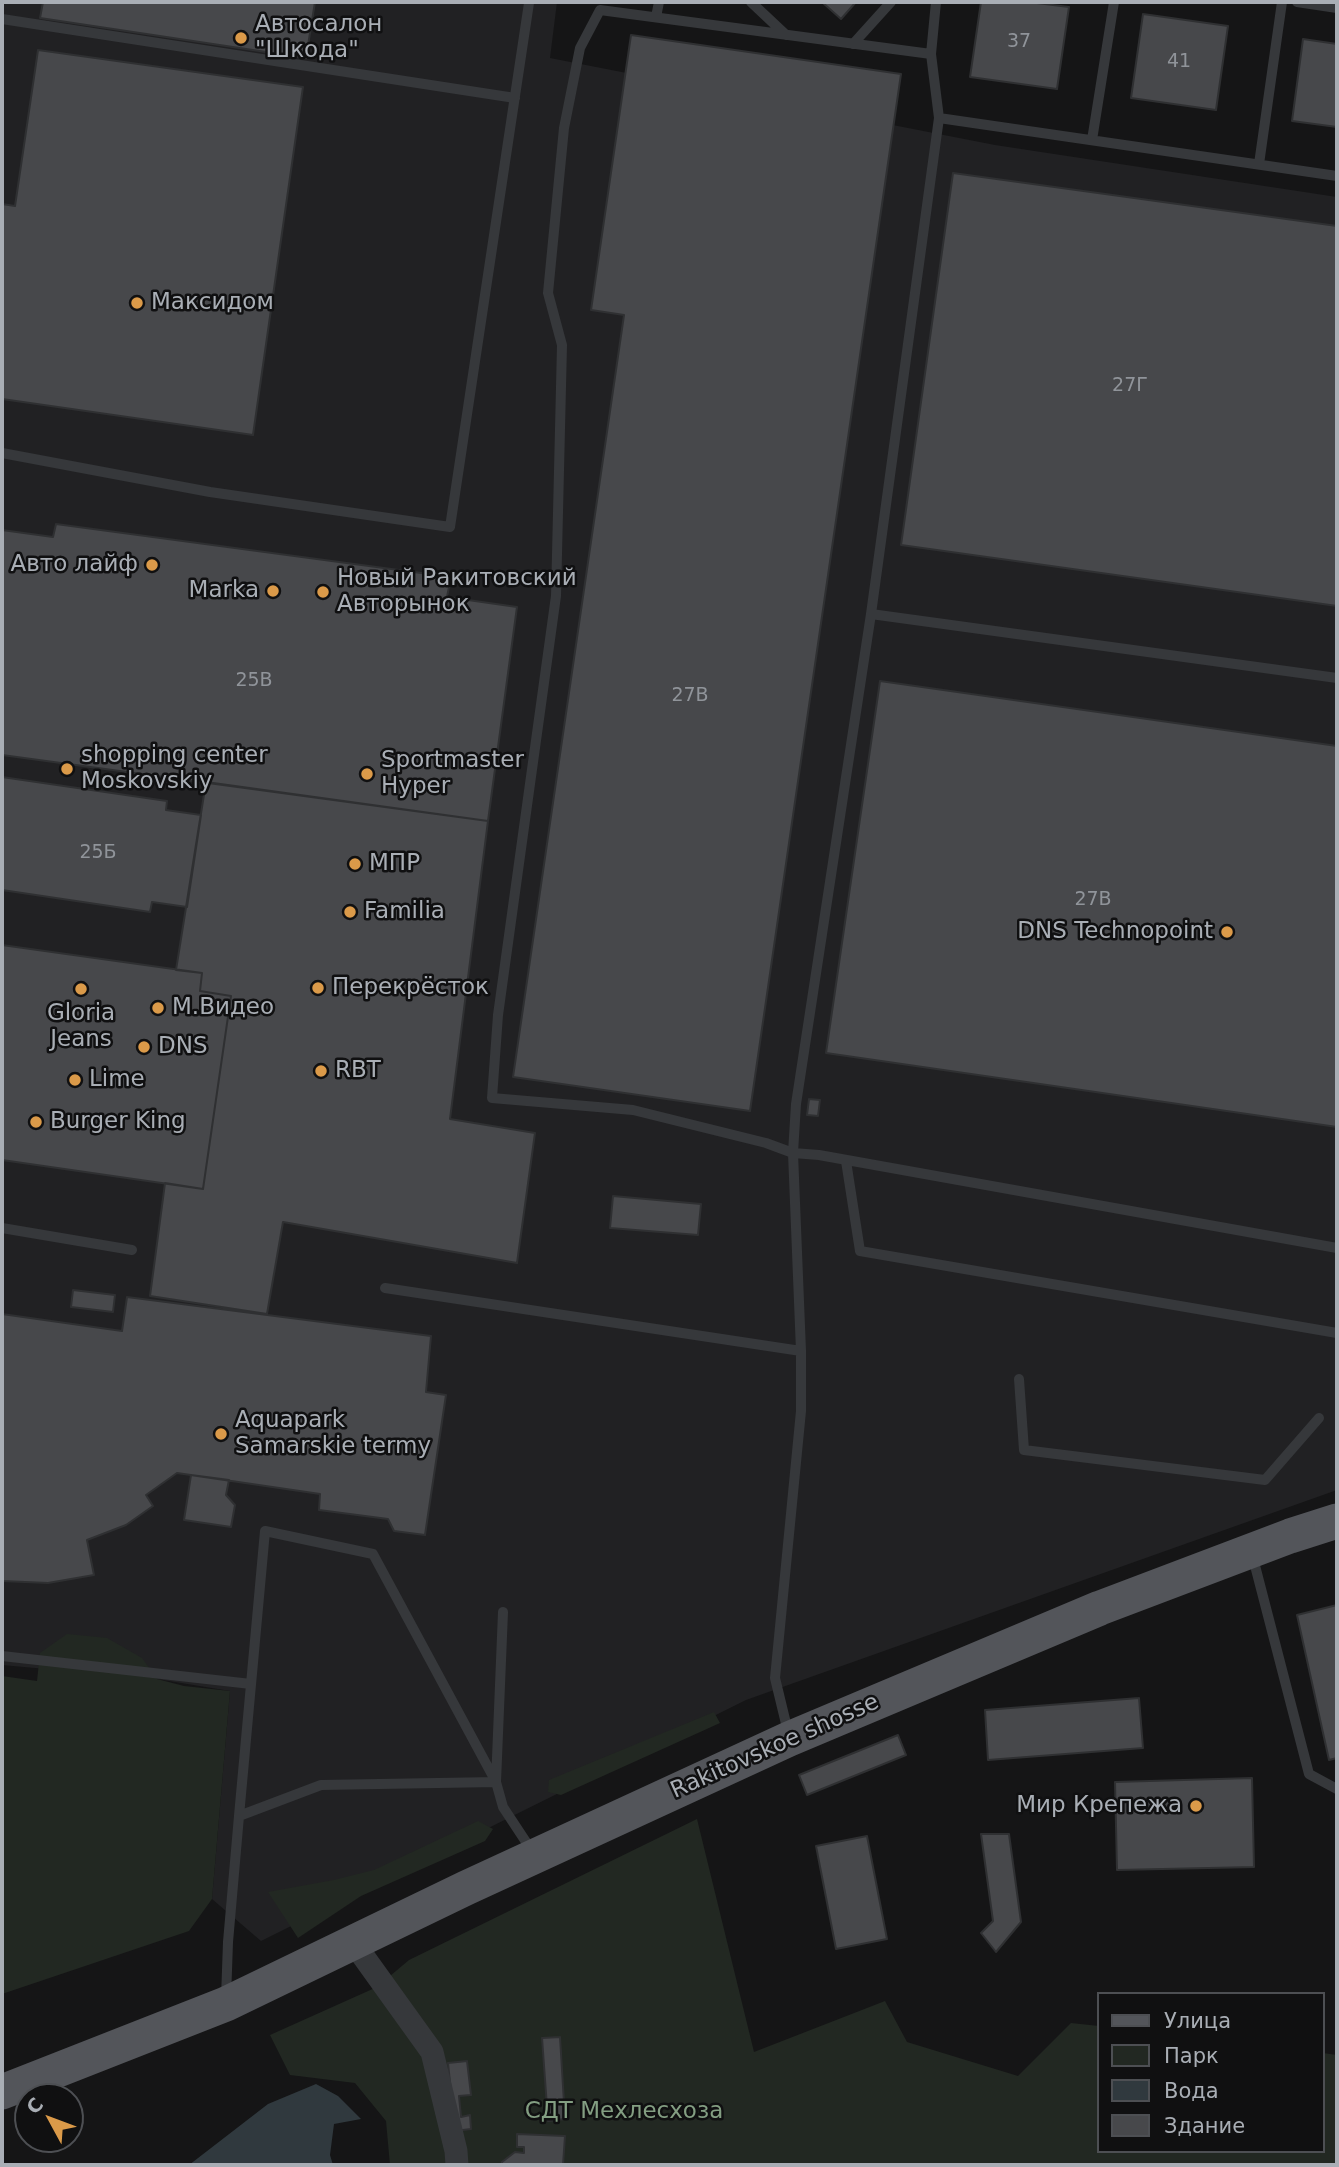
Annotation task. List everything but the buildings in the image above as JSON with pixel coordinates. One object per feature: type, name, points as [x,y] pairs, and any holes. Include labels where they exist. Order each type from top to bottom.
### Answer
[{"type":"main road","name":"Rakitovskoe shosse","points":[[2,2092],[226,2004],[466,1888],[789,1739],[1100,1608],[1337,1521]]},
{"type":"street","points":[[354,1942],[432,2052],[457,2165]]},
{"type":"lane","points":[[656,17],[659,2]]},
{"type":"lane","points":[[751,2],[786,35]]},
{"type":"lane","points":[[853,44],[891,2]]},
{"type":"lane","points":[[789,1739],[775,1678],[801,1411],[793,1153],[796,1104],[871,614],[939,118],[931,54],[936,2]]},
{"type":"lane","points":[[1092,140],[1114,2]]},
{"type":"lane","points":[[1259,164],[1282,2]]},
{"type":"lane","points":[[1297,2],[1337,8]]},
{"type":"lane","points":[[2,453],[210,492],[450,527],[529,3]]},
{"type":"lane","points":[[931,54],[600,10],[580,48],[564,128],[548,293],[562,345],[556,596],[498,1015],[492,1098],[633,1110],[766,1143],[793,1153],[1337,1248]]},
{"type":"lane","points":[[5,19],[515,98]]},
{"type":"lane","points":[[939,118],[1337,176]]},
{"type":"lane","points":[[871,614],[1337,678]]},
{"type":"lane","points":[[846,1161],[860,1251],[1337,1333]]},
{"type":"lane","points":[[2,1228],[132,1250]]},
{"type":"lane","points":[[385,1289],[801,1351]]},
{"type":"lane","points":[[1019,1379],[1024,1450],[1265,1480],[1319,1418]]},
{"type":"lane","points":[[226,2004],[228,1942],[265,1531],[373,1554],[496,1782],[503,1807],[536,1857]]},
{"type":"lane","points":[[1251,1551],[1309,1774],[1337,1789]]},
{"type":"lane","points":[[496,1782],[503,1612]]},
{"type":"lane","points":[[2,1656],[251,1684]]},
{"type":"lane","points":[[239,1816],[321,1785],[496,1782]]},
{"type":"shaded area","points":[[2,2],[557,2],[550,58],[995,145],[1337,197],[1337,1490],[746,1700],[261,1941],[212,1899],[230,1691],[157,1679],[2,1665]]},
{"type":"green space","points":[[67,1634],[107,1638],[142,1658],[157,1679],[184,1686],[230,1691],[212,1899],[189,1931],[2,1994],[2,1676],[37,1681],[40,1653]]},
{"type":"green space","points":[[714,1712],[720,1723],[561,1795],[548,1792],[549,1780]]},
{"type":"green space","name":"СДТ Мехлесхоза","points":[[697,1819],[754,2052],[885,2001],[907,2042],[1018,2076],[1071,2023],[1098,2026],[1098,2153],[1325,2153],[1325,2053],[1337,2055],[1337,2165],[390,2165],[386,2121],[355,2083],[290,2075],[270,2035],[377,1987],[409,1960]]},
{"type":"green space","points":[[478,1821],[493,1829],[485,1841],[361,1896],[298,1938],[268,1892],[374,1870]]},
{"type":"water","points":[[316,2084],[338,2096],[361,2119],[334,2124],[330,2155],[333,2165],[189,2165],[268,2104]]},
{"type":"place","name":"Автосалон \"Шкода\"","points":[[241,38]]},
{"type":"place","name":"Максидом","points":[[137,303]]},
{"type":"place","name":"Авто лайф","points":[[152,565]]},
{"type":"place","name":"Marka","points":[[273,591]]},
{"type":"place","name":"Новый Ракитовский Авторынок","points":[[323,592]]},
{"type":"place","name":"shopping center Moskovskiy","points":[[67,769]]},
{"type":"place","name":"Sportmaster Hyper","points":[[367,774]]},
{"type":"place","name":"МПР","points":[[355,864]]},
{"type":"place","name":"Familia","points":[[350,912]]},
{"type":"place","name":"DNS Technopoint","points":[[1227,932]]},
{"type":"place","name":"Перекрёсток","points":[[318,988]]},
{"type":"place","name":"Gloria Jeans","points":[[81,989]]},
{"type":"place","name":"М.Видео","points":[[158,1008]]},
{"type":"place","name":"DNS","points":[[144,1047]]},
{"type":"place","name":"RBT","points":[[321,1071]]},
{"type":"place","name":"Lime","points":[[75,1080]]},
{"type":"place","name":"Burger King","points":[[36,1122]]},
{"type":"place","name":"Aquapark Samarskie termy","points":[[221,1434]]},
{"type":"place","name":"Мир Крепежа","points":[[1196,1806]]}]
